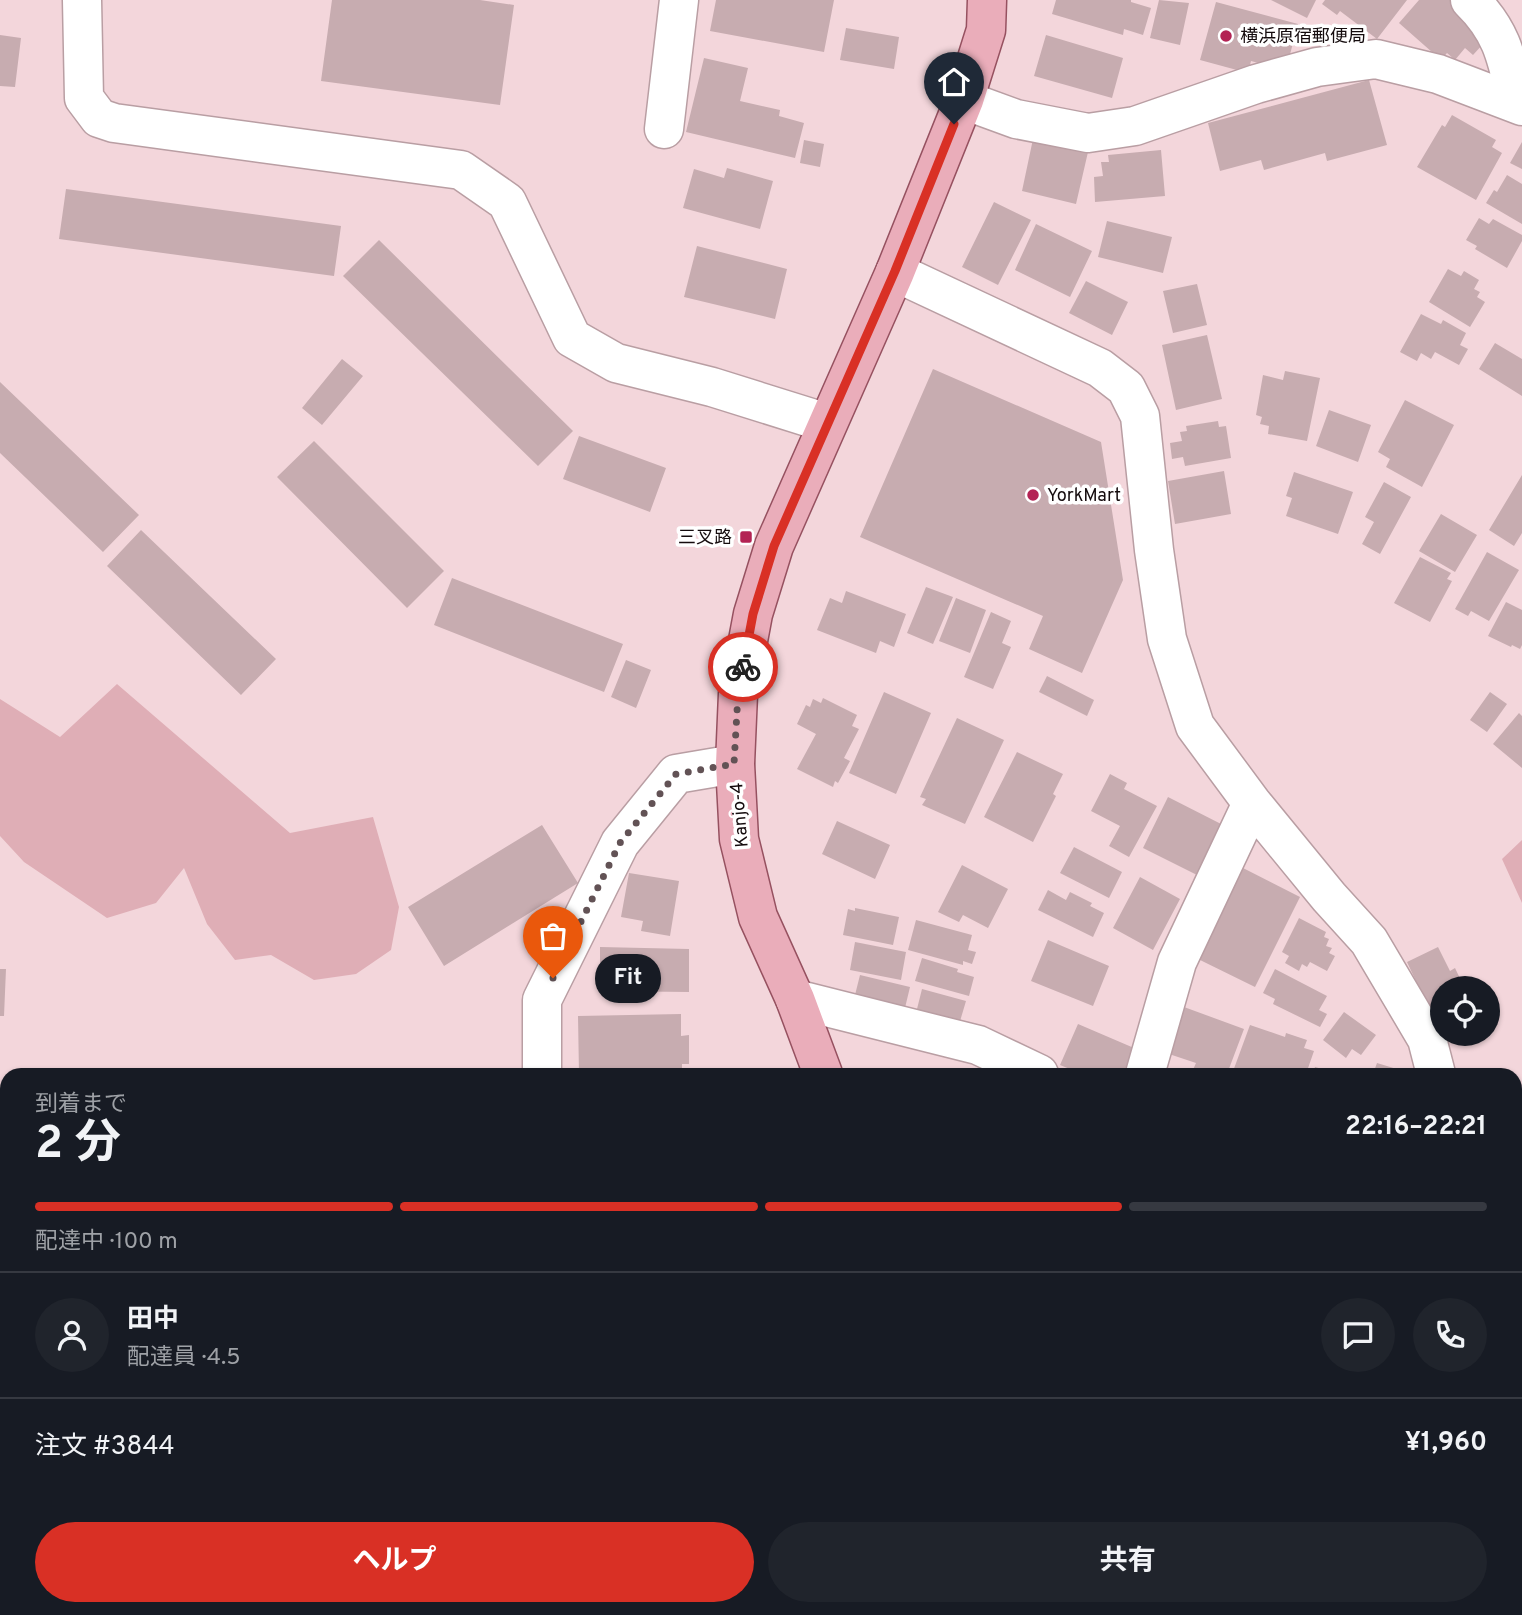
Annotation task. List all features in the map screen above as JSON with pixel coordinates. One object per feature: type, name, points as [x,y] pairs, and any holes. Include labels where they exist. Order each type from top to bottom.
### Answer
[{"type":"main road","name":"Kanjo-4","points":[[821,1068],[795,999],[758,917],[739,839],[734,764],[738,694],[753,614],[774,546],[895,271],[964,100],[986,30],[987,0]]},
{"type":"street","points":[[82,0],[84,98],[99,118],[114,123],[461,170],[507,202],[572,338],[616,363],[712,387],[827,423]]},
{"type":"street","points":[[664,129],[679,0]]},
{"type":"street","points":[[1470,0],[1485,15],[1504,49],[1519,104]]},
{"type":"street","points":[[964,100],[1016,119],[1088,133],[1135,126],[1256,84],[1317,67],[1376,59],[1438,74],[1519,104]]},
{"type":"street","points":[[895,271],[1100,368],[1126,388],[1140,416],[1154,550],[1167,639],[1195,726],[1252,803],[1369,941],[1427,1039],[1434,1068]]},
{"type":"street","points":[[542,1068],[542,1000],[620,843],[676,774],[734,764]]},
{"type":"street","points":[[1147,1068],[1177,962],[1252,803]]},
{"type":"street","points":[[795,999],[978,1045],[1026,1068]]},
{"type":"shaded area","points":[[117,684],[290,833],[373,817],[399,907],[391,950],[356,974],[314,980],[271,955],[235,960],[207,924],[184,868],[156,903],[107,918],[24,862],[0,836],[0,699],[60,737]]},
{"type":"shaded area","points":[[1522,840],[1522,903],[1502,859]]},
{"type":"building","points":[[332,0],[480,0],[514,5],[500,105],[321,81]]},
{"type":"building","points":[[716,0],[834,0],[824,52],[710,31]]},
{"type":"building","points":[[1056,0],[1131,0],[1151,8],[1143,35],[1124,29],[1123,35],[1052,14]]},
{"type":"building","points":[[1159,0],[1189,3],[1180,45],[1150,38]]},
{"type":"building","points":[[1271,0],[1316,0],[1307,18]]},
{"type":"building","points":[[1325,0],[1407,0],[1377,39],[1340,11],[1337,15],[1322,4]]},
{"type":"building","points":[[1419,0],[1453,0],[1484,28],[1476,38],[1483,44],[1473,55],[1465,48],[1455,60],[1447,53],[1441,60],[1399,23]]},
{"type":"building","points":[[1216,2],[1298,24],[1288,62],[1275,58],[1273,67],[1251,61],[1248,73],[1200,60]]},
{"type":"building","points":[[846,28],[899,37],[894,69],[840,60]]},
{"type":"building","points":[[0,35],[21,38],[15,87],[0,86]]},
{"type":"building","points":[[1046,35],[1123,58],[1112,98],[1034,76]]},
{"type":"building","points":[[704,58],[748,68],[740,101],[780,110],[779,116],[804,123],[795,158],[686,132]]},
{"type":"building","points":[[1369,80],[1387,145],[1327,161],[1325,153],[1264,170],[1261,160],[1220,171],[1208,123]]},
{"type":"building","points":[[1452,115],[1496,140],[1492,147],[1502,153],[1476,200],[1417,167],[1442,125],[1445,127]]},
{"type":"building","points":[[1033,139],[1088,152],[1076,204],[1022,191]]},
{"type":"building","points":[[804,140],[824,144],[820,167],[800,163]]},
{"type":"building","points":[[1522,142],[1522,169],[1510,163]]},
{"type":"building","points":[[1161,150],[1165,196],[1095,202],[1094,177],[1103,176],[1101,162],[1109,162],[1108,155]]},
{"type":"building","points":[[727,168],[773,181],[760,229],[683,208],[694,169],[724,178]]},
{"type":"building","points":[[1507,175],[1522,184],[1522,224],[1486,203],[1494,190],[1497,192]]},
{"type":"building","points":[[66,189],[341,226],[334,276],[59,239]]},
{"type":"building","points":[[994,202],[1031,220],[998,285],[962,267]]},
{"type":"building","points":[[1479,218],[1489,224],[1493,219],[1522,235],[1522,241],[1507,268],[1475,249],[1477,246],[1466,240]]},
{"type":"building","points":[[1107,221],[1172,237],[1163,273],[1098,257]]},
{"type":"building","points":[[1036,224],[1092,251],[1070,297],[1015,270]]},
{"type":"building","points":[[379,240],[573,431],[538,466],[343,276]]},
{"type":"building","points":[[697,246],[787,269],[775,319],[684,297]]},
{"type":"building","points":[[1448,269],[1461,276],[1464,271],[1479,280],[1474,289],[1480,292],[1477,297],[1485,302],[1470,327],[1429,302]]},
{"type":"building","points":[[1086,281],[1128,302],[1112,335],[1069,313]]},
{"type":"building","points":[[1197,284],[1207,325],[1173,333],[1163,291]]},
{"type":"building","points":[[1421,314],[1441,324],[1443,320],[1466,333],[1460,345],[1468,349],[1459,365],[1435,352],[1431,359],[1421,353],[1417,361],[1400,352]]},
{"type":"building","points":[[1207,335],[1222,399],[1176,410],[1162,345]]},
{"type":"building","points":[[1495,343],[1522,359],[1522,396],[1479,369]]},
{"type":"building","points":[[342,359],[363,376],[322,425],[302,408]]},
{"type":"building","points":[[933,369],[1101,442],[1123,580],[1082,673],[1029,649],[1043,616],[860,537]]},
{"type":"building","points":[[1285,371],[1320,378],[1307,441],[1268,434],[1269,426],[1260,424],[1262,417],[1256,415],[1263,375],[1283,380]]},
{"type":"building","points":[[0,382],[139,515],[103,552],[0,453]]},
{"type":"building","points":[[1405,400],[1454,425],[1422,487],[1386,467],[1390,459],[1378,452]]},
{"type":"building","points":[[1329,410],[1371,425],[1358,462],[1316,446]]},
{"type":"building","points":[[1218,421],[1219,427],[1226,426],[1231,458],[1185,466],[1183,457],[1172,459],[1170,443],[1182,441],[1180,432],[1187,431],[1186,426]]},
{"type":"building","points":[[579,436],[666,468],[650,512],[563,479]]},
{"type":"building","points":[[314,441],[444,571],[407,608],[277,477]]},
{"type":"building","points":[[1224,471],[1231,514],[1175,524],[1168,481]]},
{"type":"building","points":[[1294,472],[1353,492],[1338,534],[1286,516],[1292,498],[1286,496]]},
{"type":"building","points":[[1522,475],[1522,533],[1514,546],[1489,530]]},
{"type":"building","points":[[1384,482],[1411,497],[1380,554],[1362,544],[1374,522],[1365,517]]},
{"type":"building","points":[[1441,514],[1477,535],[1455,572],[1419,551]]},
{"type":"building","points":[[141,530],[276,659],[241,695],[107,566]]},
{"type":"building","points":[[1487,552],[1519,570],[1489,621],[1471,611],[1468,616],[1455,609]]},
{"type":"building","points":[[1420,557],[1451,573],[1447,579],[1452,581],[1430,622],[1394,603]]},
{"type":"building","points":[[452,578],[623,644],[604,692],[434,625]]},
{"type":"building","points":[[926,587],[953,597],[933,644],[907,633]]},
{"type":"building","points":[[846,591],[906,614],[894,647],[880,641],[876,653],[817,630],[830,598],[842,603]]},
{"type":"building","points":[[956,598],[986,610],[970,653],[939,641]]},
{"type":"building","points":[[1506,602],[1522,610],[1520,649],[1488,636]]},
{"type":"building","points":[[991,612],[1011,621],[1002,643],[1011,647],[993,689],[964,677]]},
{"type":"building","points":[[626,660],[651,670],[636,708],[611,697]]},
{"type":"building","points":[[1047,676],[1094,700],[1087,716],[1039,692]]},
{"type":"building","points":[[884,692],[931,713],[896,794],[849,773]]},
{"type":"building","points":[[1490,692],[1507,704],[1487,732],[1470,720]]},
{"type":"building","points":[[823,698],[857,715],[852,726],[859,729],[844,758],[850,761],[833,787],[797,769],[816,734],[797,724],[806,705],[810,707],[813,699],[821,703]]},
{"type":"building","points":[[1519,713],[1522,716],[1522,768],[1493,744]]},
{"type":"building","points":[[957,718],[1004,740],[965,824],[922,805],[926,799],[920,797]]},
{"type":"building","points":[[1017,752],[1063,774],[1053,794],[1056,796],[1033,842],[984,817]]},
{"type":"building","points":[[1110,774],[1127,783],[1124,789],[1157,806],[1129,857],[1109,846],[1120,826],[1091,811]]},
{"type":"building","points":[[1168,797],[1225,826],[1197,875],[1143,848]]},
{"type":"building","points":[[837,821],[890,845],[875,879],[822,854]]},
{"type":"building","points":[[542,825],[578,883],[444,966],[408,907]]},
{"type":"building","points":[[1074,847],[1122,872],[1109,898],[1060,873]]},
{"type":"building","points":[[962,865],[1008,889],[988,928],[963,915],[959,922],[938,912]]},
{"type":"building","points":[[1243,868],[1300,897],[1255,987],[1198,959]]},
{"type":"building","points":[[629,873],[679,881],[670,936],[641,931],[643,921],[621,917]]},
{"type":"building","points":[[1140,877],[1180,899],[1153,950],[1113,928]]},
{"type":"building","points":[[1048,890],[1066,900],[1070,892],[1092,903],[1090,906],[1104,913],[1093,937],[1038,910]]},
{"type":"building","points":[[855,908],[899,917],[893,945],[843,935],[848,909],[855,911]]},
{"type":"building","points":[[1299,918],[1326,932],[1324,937],[1329,939],[1326,946],[1332,948],[1329,953],[1335,956],[1327,971],[1310,962],[1307,967],[1302,964],[1299,971],[1285,963],[1289,956],[1282,952]]},
{"type":"building","points":[[916,920],[972,935],[968,950],[976,952],[972,964],[963,961],[963,965],[908,950]]},
{"type":"building","points":[[1048,940],[1109,966],[1093,1006],[1031,981]]},
{"type":"building","points":[[855,942],[906,952],[901,980],[850,970]]},
{"type":"building","points":[[600,947],[689,949],[689,992],[600,991]]},
{"type":"building","points":[[1438,947],[1450,971],[1455,968],[1459,976],[1430,976],[1429,1009],[1407,962]]},
{"type":"building","points":[[922,958],[974,977],[969,996],[915,981]]},
{"type":"building","points":[[0,969],[6,969],[4,1016],[0,1016]]},
{"type":"building","points":[[1275,969],[1327,996],[1319,1010],[1327,1014],[1320,1027],[1273,1004],[1275,999],[1263,993]]},
{"type":"building","points":[[860,975],[910,987],[904,1012],[854,999]]},
{"type":"building","points":[[922,989],[966,1001],[958,1028],[915,1017]]},
{"type":"building","points":[[1184,1007],[1244,1029],[1229,1068],[1194,1068],[1196,1063],[1166,1053]]},
{"type":"building","points":[[1344,1012],[1376,1035],[1361,1055],[1352,1049],[1346,1058],[1323,1040]]},
{"type":"building","points":[[681,1014],[681,1036],[689,1035],[689,1064],[682,1064],[682,1068],[579,1068],[578,1016]]},
{"type":"building","points":[[1078,1024],[1134,1048],[1126,1068],[1067,1068],[1060,1065]]},
{"type":"building","points":[[1250,1025],[1285,1037],[1286,1033],[1307,1040],[1304,1048],[1314,1051],[1308,1068],[1234,1068]]},
{"type":"building","points":[[1377,1063],[1393,1068],[1375,1068]]},
{"type":"way so far","points":[[553,978],[620,843],[676,774],[734,764],[738,694],[743,667]]},
{"type":"place","name":"横浜原宿郵便局","points":[[1226,36]]},
{"type":"place","name":"YorkMart","points":[[1033,495]]},
{"type":"place","name":"三叉路","points":[[746,537]]},
{"type":"place","name":"Fit","points":[[553,978]]},
{"type":"route","points":[[743,667],[753,614],[774,546],[895,271],[954,124]]}]
